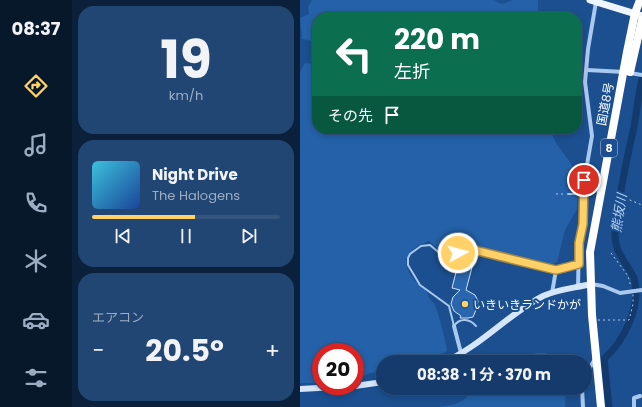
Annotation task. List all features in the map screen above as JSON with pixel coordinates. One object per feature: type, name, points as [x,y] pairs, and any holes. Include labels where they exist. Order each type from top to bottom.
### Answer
[{"type":"highway","name":"国道8号","points":[[601,407],[596,357],[590,252],[639,14],[640,0]]},
{"type":"highway","name":"国道8号","points":[[627,73],[642,20]]},
{"type":"main road","points":[[594,1],[639,14]]},
{"type":"street","points":[[578,287],[579,243],[584,211],[583,194],[592,136],[585,86],[594,1]]},
{"type":"street","points":[[587,70],[642,75]]},
{"type":"street","points":[[552,293],[556,270],[579,264]]},
{"type":"street","points":[[457,355],[534,302],[552,293],[591,284],[603,286],[620,293],[642,290]]},
{"type":"street","points":[[454,326],[461,353]]},
{"type":"street","points":[[592,364],[596,357]]},
{"type":"street","points":[[364,385],[376,383]]},
{"type":"street","points":[[300,389],[312,388]]},
{"type":"street","points":[[582,395],[583,407]]},
{"type":"street","points":[[634,407],[634,398],[640,396]]},
{"type":"lane","points":[[568,194],[583,194]]},
{"type":"lane","points":[[454,326],[449,306],[420,284],[408,265],[408,258],[410,254],[421,246],[430,245],[444,257],[470,249],[556,270]]},
{"type":"lane","points":[[454,326],[458,321],[463,320],[472,321],[476,326]]},
{"type":"path","points":[[556,194],[568,194]]},
{"type":"path","points":[[625,198],[642,205]]},
{"type":"shaded area","points":[[312,0],[494,0],[502,4],[513,0],[538,0],[538,12],[312,12],[312,41],[302,39],[300,18],[309,14],[308,7]]},
{"type":"shaded area","points":[[305,63],[312,64],[312,134],[552,134],[556,143],[574,168],[578,184],[577,209],[565,230],[557,262],[550,266],[468,247],[444,254],[429,241],[417,246],[408,255],[406,265],[411,275],[427,292],[429,298],[434,303],[447,351],[441,355],[376,355],[376,373],[364,376],[364,343],[312,343],[312,383],[300,383],[300,72]]},
{"type":"shaded area","points":[[545,353],[549,355],[532,355]]},
{"type":"shaded area","points":[[468,395],[566,395],[565,407],[438,407],[458,403]]},
{"type":"building","points":[[463,255],[474,260],[466,290],[475,295],[478,301],[473,317],[468,318],[460,318],[461,316],[454,311],[451,304],[453,297],[460,290],[452,288],[460,256]]},
{"type":"waterway","name":"熊坂川","points":[[609,407],[604,359],[618,343],[630,322],[636,300],[634,278],[619,252],[615,240],[615,234],[620,194],[642,79]]},
{"type":"place","name":"いきいきランドかが","points":[[465,304]]},
{"type":"route","points":[[458,253],[470,249],[556,270],[579,264],[579,243],[584,211],[584,180]]}]
